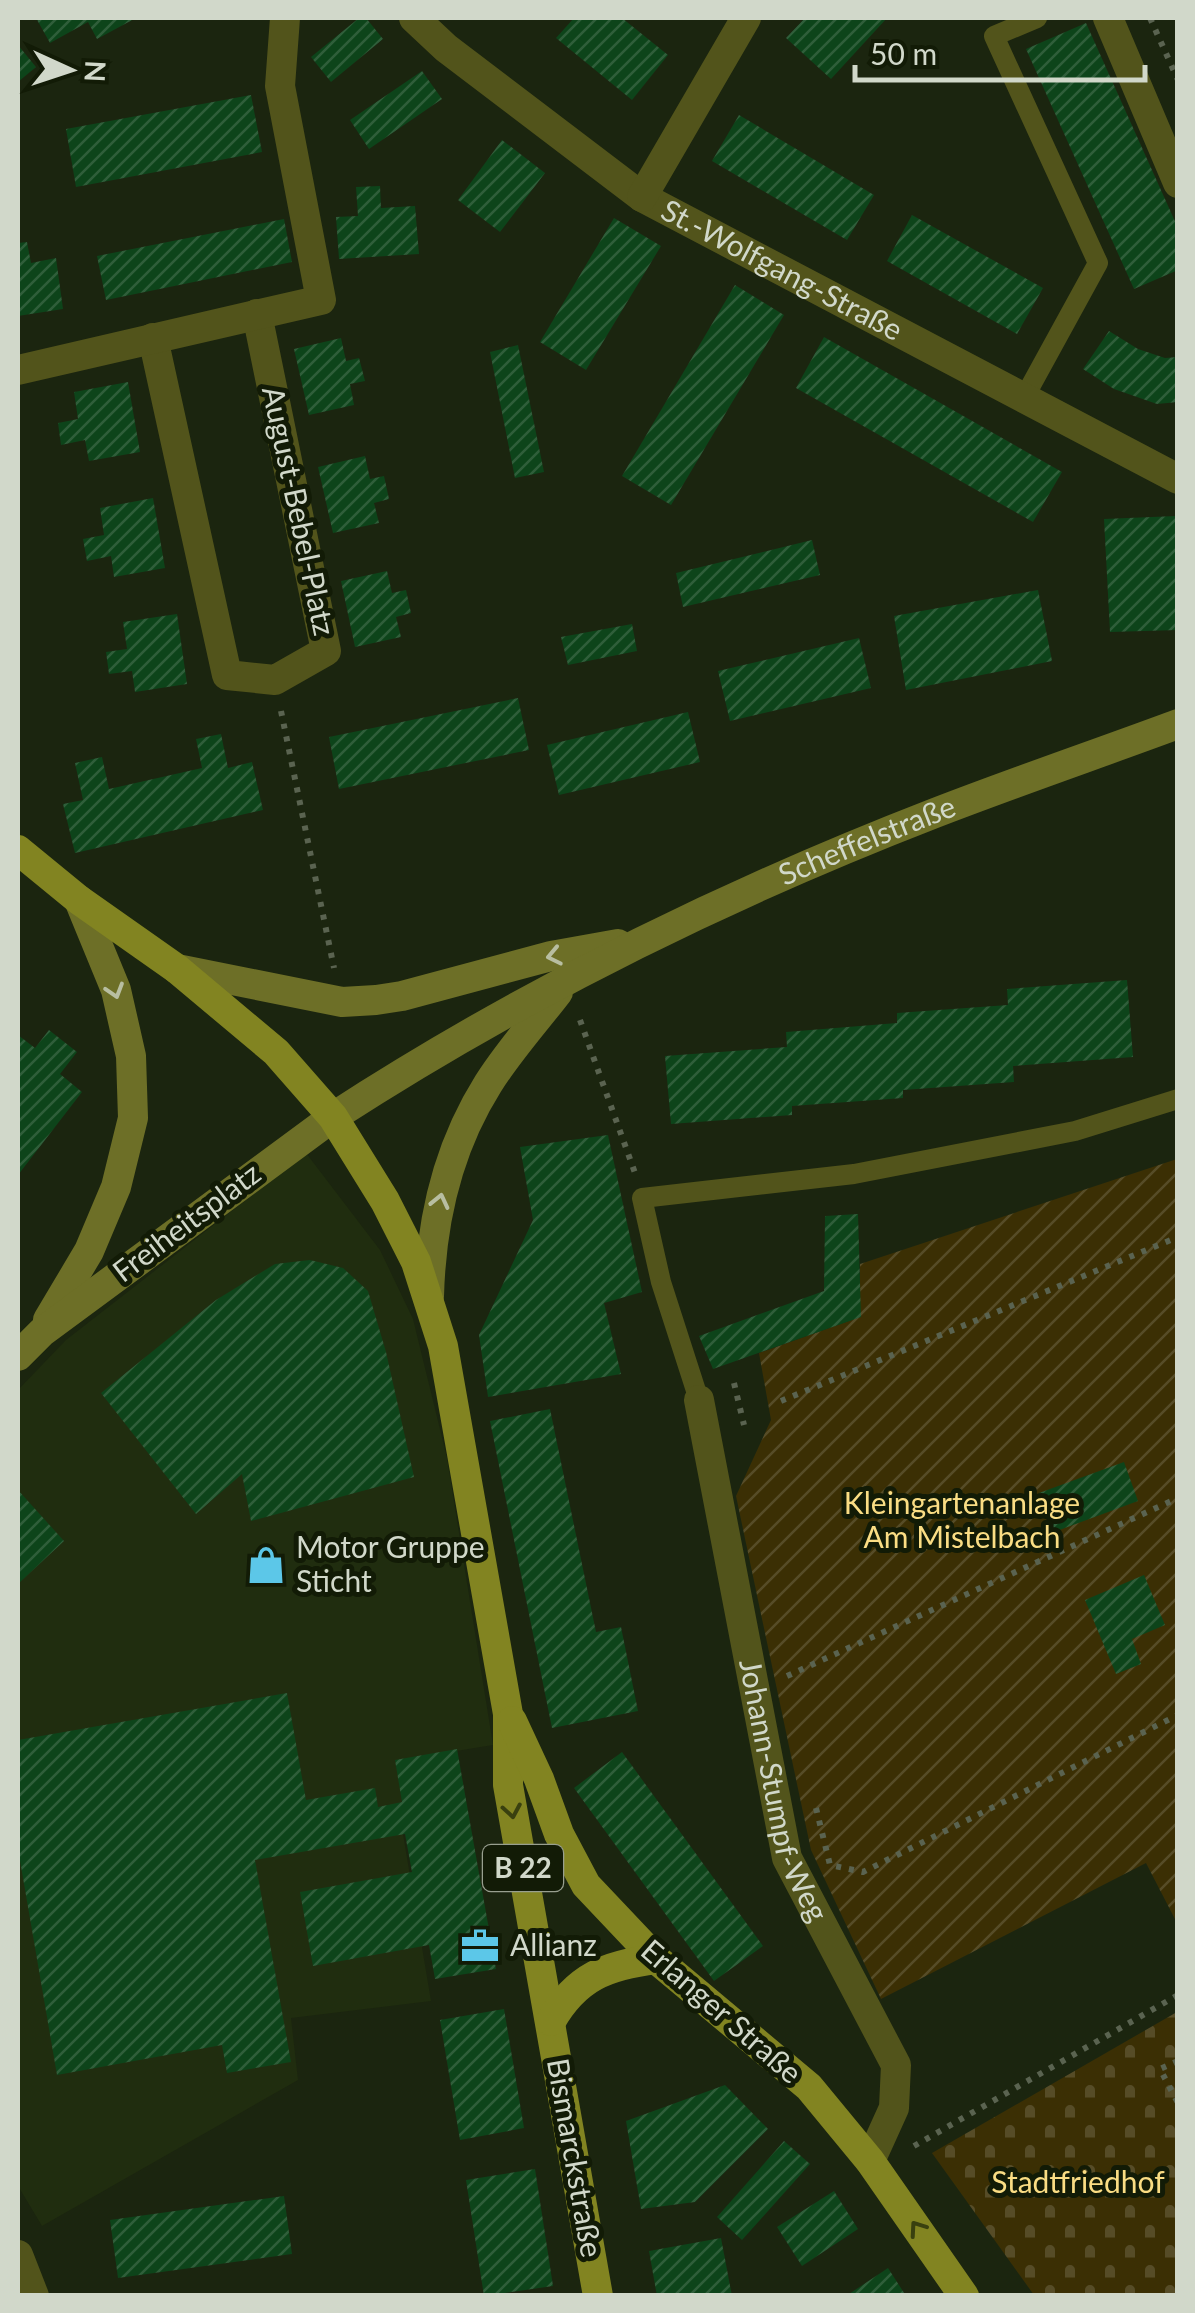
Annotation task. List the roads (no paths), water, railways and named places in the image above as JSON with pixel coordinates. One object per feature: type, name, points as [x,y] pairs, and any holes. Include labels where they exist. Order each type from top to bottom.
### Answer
[{"type":"main road","name":"Scheffelstraße","points":[[566,982],[717,906],[934,814],[1178,724]]},
{"type":"main road","name":"B 22","points":[[18,850],[254,1031],[333,1117],[416,1262],[442,1346],[508,1714],[508,1785],[550,2021]]},
{"type":"main road","points":[[18,1356],[42,1332],[89,1251],[116,1187],[133,1118],[131,1056],[116,990],[79,900]]},
{"type":"main road","points":[[178,969],[342,1002],[402,996],[551,956],[650,938]]},
{"type":"main road","points":[[430,1298],[435,1223],[456,1145],[488,1084],[566,982]]},
{"type":"main road","name":"Freiheitsplatz","points":[[42,1332],[333,1117],[390,1080],[566,982]]},
{"type":"main road","name":"Erlanger Straße","points":[[508,1714],[586,1885],[656,1959],[808,2087],[870,2161],[964,2296]]},
{"type":"main road","points":[[550,2021],[562,2000],[590,1978],[628,1962],[656,1959]]},
{"type":"main road","name":"Bismarckstraße","points":[[550,2021],[598,2296]]},
{"type":"street","points":[[18,370],[321,300],[280,86],[285,18]]},
{"type":"street","name":"St.-Wolfgang-Straße","points":[[414,18],[446,48],[642,198],[1178,479]]},
{"type":"street","points":[[642,198],[746,18]]},
{"type":"street","points":[[1108,18],[1178,183]]},
{"type":"street","name":"August-Bebel-Platz","points":[[153,338],[226,675],[275,680],[326,651],[256,314]]},
{"type":"street","name":"Johann-Stumpf-Weg","points":[[698,1400],[787,1858],[896,2065],[894,2108],[870,2161]]},
{"type":"street","points":[[18,2255],[34,2296]]},
{"type":"lane","points":[[1024,398],[1098,263],[994,36],[1037,18]]},
{"type":"lane","points":[[698,1400],[660,1282],[642,1198],[854,1174],[1075,1131],[1178,1098]]},
{"type":"place","name":"Motor Gruppe Sticht","points":[[266,1565]]},
{"type":"place","name":"Allianz","points":[[480,1946]]},
{"type":"park label","name":"Kleingartenanlage Am Mistelbach","points":[[962,1521]]},
{"type":"park label","name":"Stadtfriedhof","points":[[1078,2183]]}]
